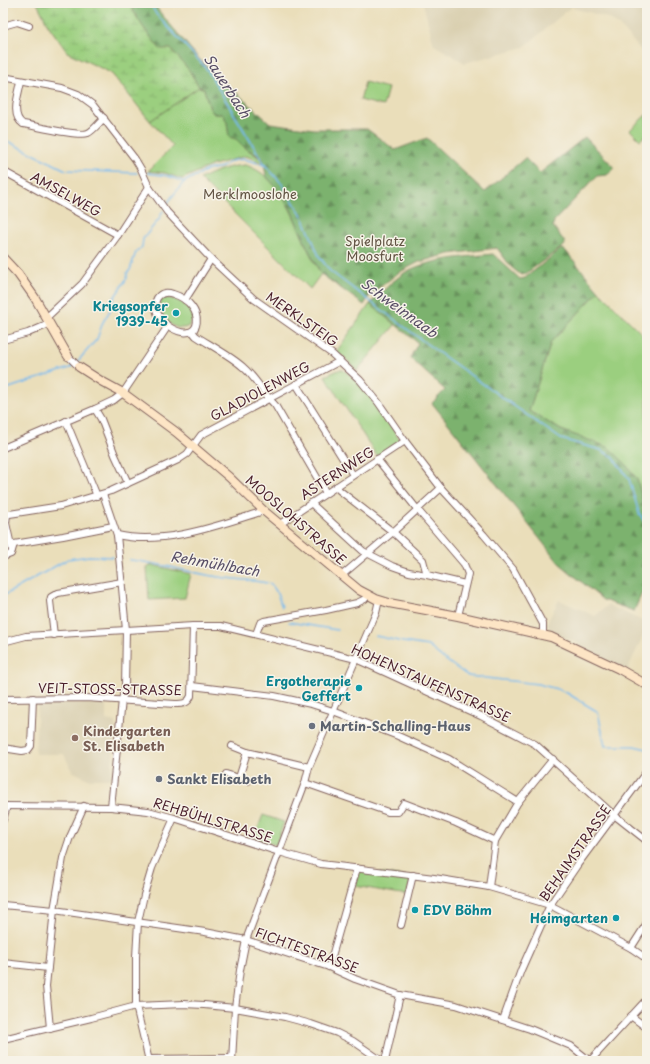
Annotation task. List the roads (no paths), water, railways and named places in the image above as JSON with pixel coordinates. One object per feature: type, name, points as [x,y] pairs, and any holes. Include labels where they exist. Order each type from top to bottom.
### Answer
[{"type":"street","points":[[3,26],[16,22],[29,26]]},
{"type":"street","name":"MERKLSTEIG","points":[[3,77],[62,88],[78,94],[93,105],[135,159],[141,169],[148,188],[211,259],[265,308],[340,361],[369,390],[441,488],[513,569],[543,624],[543,636]]},
{"type":"street","points":[[21,81],[16,112],[20,122],[23,124],[63,132],[84,134],[90,132],[104,118]]},
{"type":"street","name":"AMSELWEG","points":[[3,171],[118,235]]},
{"type":"street","points":[[3,340],[28,333],[48,321],[82,284],[118,235],[148,188]]},
{"type":"street","name":"MOOSLOHSTRASSE","points":[[3,258],[18,274],[35,298],[68,356],[79,367],[123,393],[193,445],[280,524],[359,590],[379,600],[389,603],[458,616],[550,637],[647,685]]},
{"type":"street","points":[[185,300],[211,259]]},
{"type":"street","points":[[168,292],[185,300],[193,307],[197,314],[198,320],[196,328],[188,333],[179,332],[168,326],[160,319],[156,310],[155,301],[161,293],[168,292]]},
{"type":"street","points":[[3,448],[114,400],[123,393],[168,326]]},
{"type":"street","points":[[192,331],[196,336],[243,366],[275,405],[326,493]]},
{"type":"street","name":"GLADIOLENWEG","points":[[5,515],[61,506],[100,495],[128,483],[178,460],[187,454],[201,435],[340,361]]},
{"type":"street","points":[[296,384],[353,475]]},
{"type":"street","points":[[95,409],[101,419],[128,483]]},
{"type":"street","points":[[66,421],[117,535],[126,630],[125,687],[122,700],[111,807]]},
{"type":"street","name":"ASTERNWEG","points":[[280,524],[405,441]]},
{"type":"street","points":[[378,459],[417,509],[464,564],[468,574],[458,616]]},
{"type":"street","points":[[337,486],[393,532],[423,560],[427,575]]},
{"type":"street","points":[[341,576],[393,532],[441,488]]},
{"type":"street","points":[[312,503],[363,551],[392,566],[409,572],[465,584]]},
{"type":"street","points":[[117,535],[136,538],[159,537],[200,530],[264,510]]},
{"type":"street","points":[[5,515],[12,551]]},
{"type":"street","points":[[3,557],[11,554],[14,544],[113,526]]},
{"type":"street","points":[[54,635],[50,601],[51,597],[58,593],[122,582]]},
{"type":"street","points":[[256,634],[260,624],[264,621],[357,603],[365,599],[368,594]]},
{"type":"street","points":[[174,818],[152,868],[138,922],[136,1006],[149,1060],[232,1059],[240,970],[246,940],[305,783],[309,767],[376,613],[379,600]]},
{"type":"street","name":"HOHENSTAUFENSTRASSE","points":[[3,642],[26,636],[194,626],[221,626],[356,659],[481,716],[535,744],[614,815],[647,841]]},
{"type":"street","name":"VEIT-STOSS-STRASSE","points":[[3,699],[86,698],[181,704],[188,702],[190,700],[192,686],[194,626]]},
{"type":"street","points":[[192,686],[274,696],[311,704],[333,711],[398,736],[448,759],[518,802]]},
{"type":"street","points":[[3,748],[22,751],[28,750],[31,746],[33,698]]},
{"type":"street","points":[[232,746],[248,752],[309,767]]},
{"type":"street","points":[[239,778],[248,752]]},
{"type":"street","points":[[489,887],[494,841],[518,802],[553,759]]},
{"type":"street","points":[[226,774],[248,781]]},
{"type":"street","name":"BEHAIMSTRASSE","points":[[503,1020],[521,970],[550,905],[578,864],[646,774]]},
{"type":"street","points":[[305,783],[388,812],[398,812],[404,803],[456,823],[494,841]]},
{"type":"street","points":[[3,820],[5,806]]},
{"type":"street","name":"REHBÜHLSTRASSE","points":[[5,806],[84,806],[148,811],[321,864],[413,875],[489,887],[550,905],[631,948],[647,959]]},
{"type":"street","points":[[50,1028],[46,986],[54,910],[64,858],[70,837],[84,806]]},
{"type":"street","points":[[329,967],[357,868]]},
{"type":"street","points":[[401,925],[413,875]]},
{"type":"street","name":"FICHTESTRASSE","points":[[3,905],[54,910],[138,922],[246,940],[329,967],[355,979],[400,995],[456,1005],[503,1020],[571,1046],[590,1061]]},
{"type":"street","points":[[631,948],[647,923]]},
{"type":"street","points":[[3,963],[48,968]]},
{"type":"street","points":[[385,1061],[400,995]]},
{"type":"street","points":[[590,1061],[647,999]]},
{"type":"street","points":[[3,1039],[136,1006],[184,1004],[236,1008],[285,1017],[337,1033],[353,1041],[382,1061]]},
{"type":"street","points":[[631,1016],[647,1028]]},
{"type":"waterway","name":"Sauerbach","points":[[150,3],[156,14],[206,68],[265,165]]},
{"type":"waterway","points":[[3,139],[66,170],[137,173]]},
{"type":"waterway","name":"Schweinnaab","points":[[165,207],[184,182],[207,170],[222,167],[231,161],[244,159],[266,166],[282,184],[303,217],[319,256],[330,271],[435,350],[561,439],[601,450],[613,457],[629,479],[639,513],[647,526]]},
{"type":"waterway","points":[[147,173],[168,176],[184,182]]},
{"type":"waterway","name":"Schweinnaab","points":[[77,362],[97,339],[103,322],[112,307],[114,298],[127,278],[127,273],[130,270],[136,252],[142,247],[143,239],[159,219],[163,211]]},
{"type":"waterway","name":"Schweinnaab","points":[[3,390],[70,368],[74,364]]},
{"type":"waterway","name":"Rehmühlbach","points":[[3,596],[68,559],[89,556],[113,557]]},
{"type":"waterway","name":"Rehmühlbach","points":[[130,560],[220,577],[271,584],[276,591],[282,607]]},
{"type":"waterway","name":"Rehmühlbach","points":[[289,622],[337,630]]},
{"type":"waterway","name":"Rehmühlbach","points":[[376,636],[428,646],[468,676],[538,684],[567,693],[598,712],[605,746],[634,746],[647,749]]},
{"type":"place","name":"Kriegsopfer 1939-45","points":[[176,313]]},
{"type":"place","name":"Ergotherapie Geffert","points":[[359,688]]},
{"type":"place","name":"Martin-Schalling-Haus","points":[[312,726]]},
{"type":"place","name":"Kindergarten St. Elisabeth","points":[[75,738]]},
{"type":"place","name":"Sankt Elisabeth","points":[[159,779]]},
{"type":"place","name":"EDV Böhm","points":[[415,910]]},
{"type":"place","name":"Heimgarten","points":[[616,918]]},
{"type":"park label","name":"Merklmooslohe","points":[[250,194]]},
{"type":"park label","name":"Spielplatz Moosfurt","points":[[375,248]]}]
